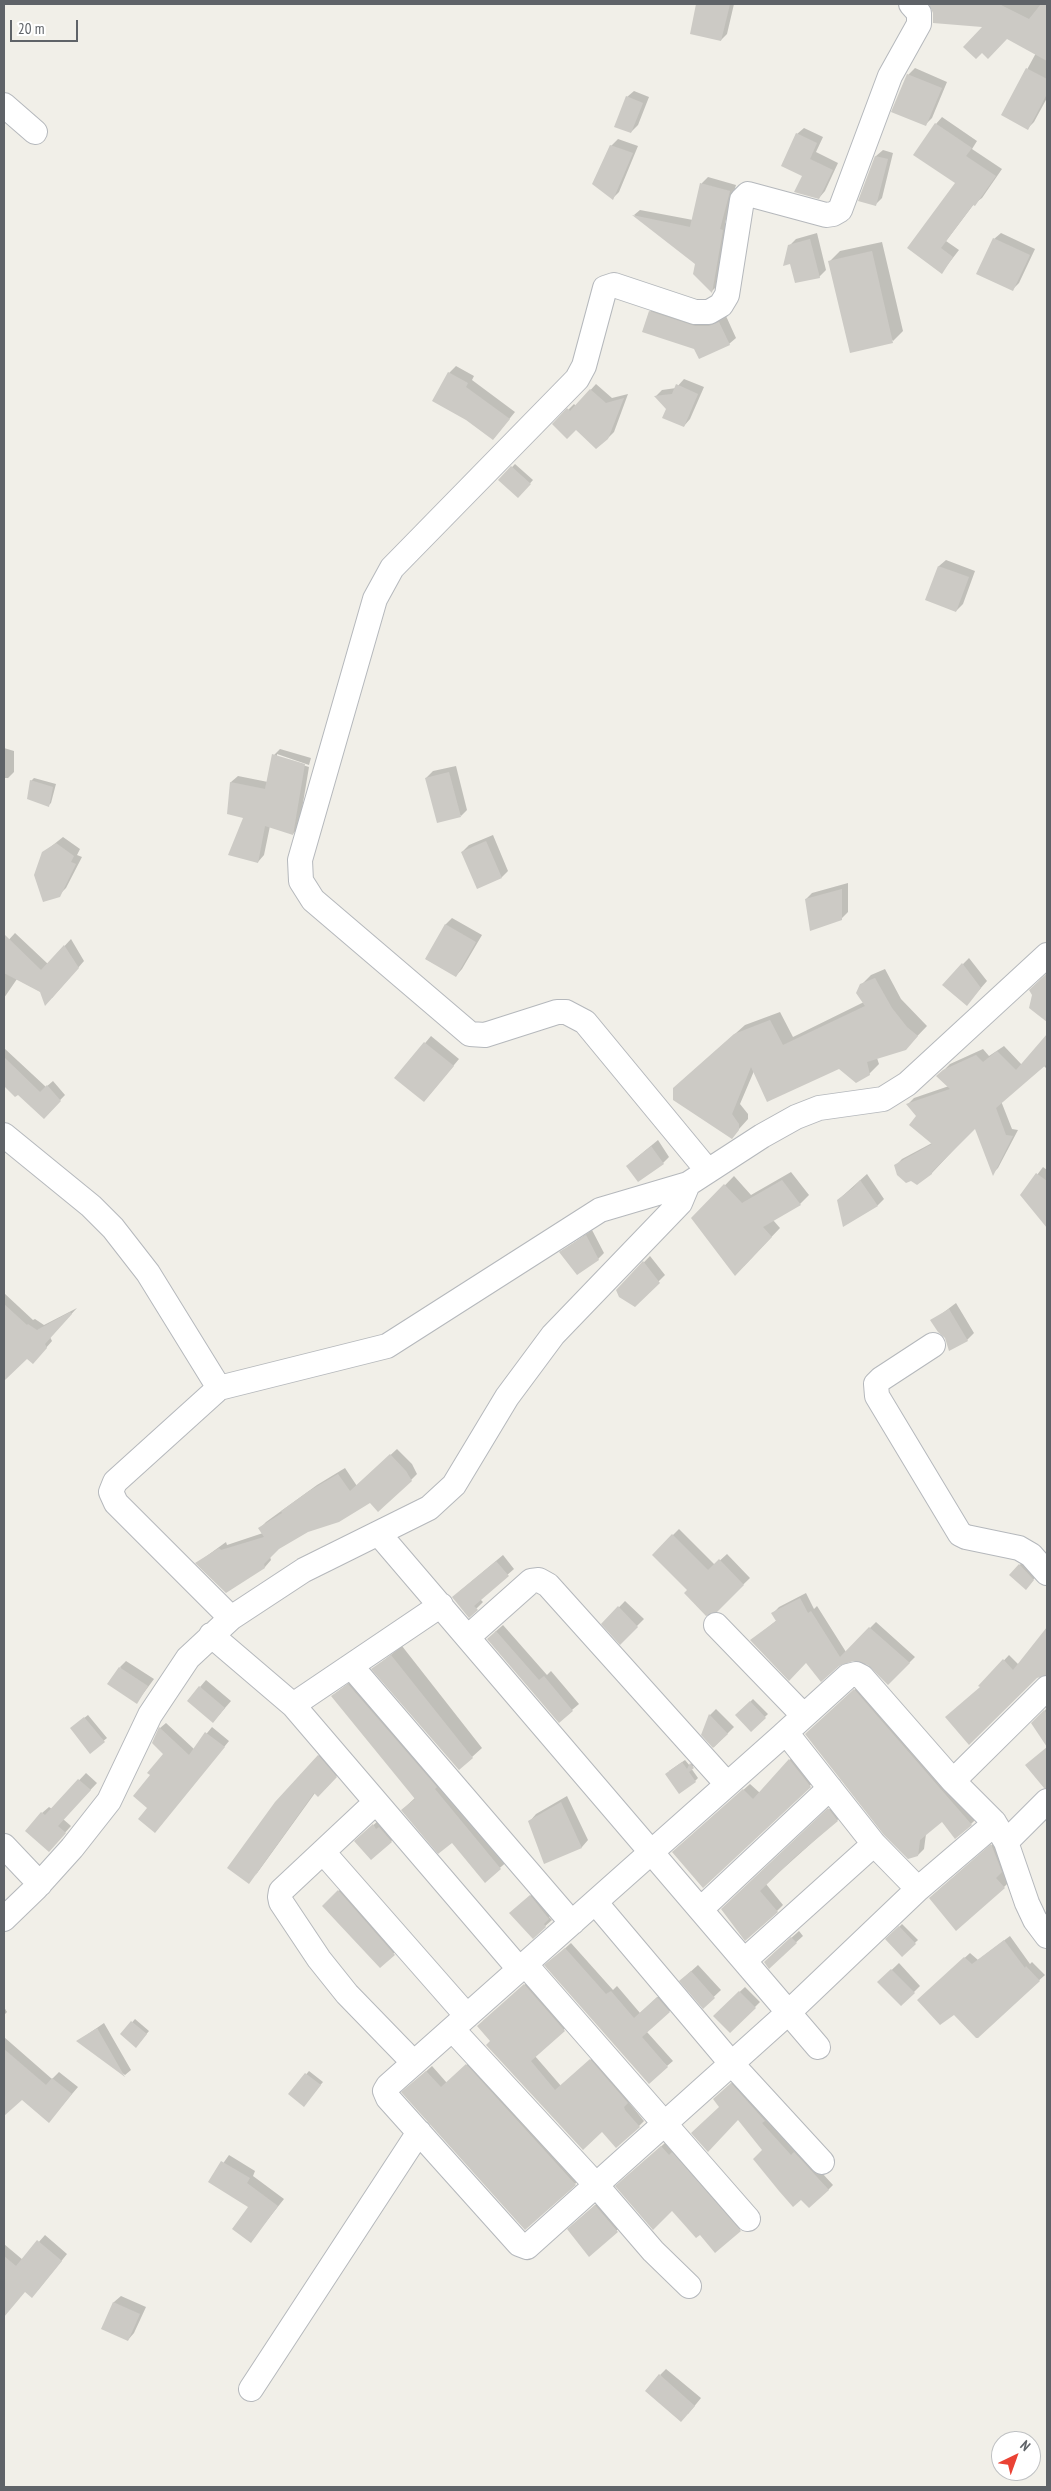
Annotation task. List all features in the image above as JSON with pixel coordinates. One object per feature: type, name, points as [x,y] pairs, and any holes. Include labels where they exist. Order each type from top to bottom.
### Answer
[{"type":"street","points":[[708,1171],[585,1022],[566,1012],[557,1012],[485,1035],[470,1034],[313,900],[301,881],[300,860],[375,599],[392,568],[577,379],[584,366],[605,288],[614,286],[695,312],[708,312],[721,305],[728,295],[744,197],[752,194],[826,215],[840,210],[890,76],[919,24],[920,13],[911,4]]},
{"type":"street","points":[[4,105],[35,132]]},
{"type":"street","points":[[231,1618],[116,1503],[111,1492],[115,1482],[219,1388],[387,1346],[600,1210],[688,1184],[762,1136],[796,1117],[818,1108],[883,1099],[907,1084],[1047,955]]},
{"type":"street","points":[[4,1135],[90,1206],[113,1228],[148,1274],[219,1388]]},
{"type":"street","points":[[4,1919],[40,1884],[109,1801],[150,1715],[188,1658],[231,1618],[304,1570],[380,1534],[429,1508],[454,1485],[507,1397],[553,1335],[680,1203],[688,1184]]},
{"type":"street","points":[[933,1345],[881,1379],[876,1384],[877,1396],[960,1534],[966,1537],[1019,1548],[1031,1555],[1047,1574]]},
{"type":"street","points":[[380,1534],[818,2047]]},
{"type":"street","points":[[468,1637],[531,1581],[539,1580],[548,1585],[727,1784]]},
{"type":"street","points":[[293,1705],[441,1605]]},
{"type":"street","points":[[716,1624],[804,1716]]},
{"type":"street","points":[[211,1635],[293,1705],[376,1802],[748,2218]]},
{"type":"street","points":[[351,1666],[572,1923]]},
{"type":"street","points":[[994,1822],[991,1828],[918,1890],[789,2012],[527,2247],[519,2244],[385,2091],[414,2062],[848,1676],[856,1674],[862,1677],[953,1781],[994,1822],[1006,1842],[1026,1903],[1035,1920],[1047,1936]]},
{"type":"street","points":[[953,1781],[1047,1688]]},
{"type":"street","points":[[783,1735],[788,1735],[874,1844],[918,1890]]},
{"type":"street","points":[[701,1909],[830,1788]]},
{"type":"street","points":[[1006,1842],[1047,1801]]},
{"type":"street","points":[[376,1802],[282,1891],[281,1902],[319,1959],[347,1994],[414,2062]]},
{"type":"street","points":[[745,1960],[874,1844]]},
{"type":"street","points":[[4,1846],[40,1884]]},
{"type":"street","points":[[323,1852],[460,2023],[597,2186],[654,2251],[689,2286]]},
{"type":"street","points":[[595,1902],[731,2064],[822,2162]]},
{"type":"street","points":[[251,2389],[419,2132]]},
{"type":"building","points":[[696,4],[730,4],[721,41],[690,34]]},
{"type":"building","points":[[929,4],[999,4],[1029,19],[1041,4],[1047,4],[1047,61],[1007,39],[988,59],[982,53],[976,59],[963,47],[982,27],[933,23],[933,13]]},
{"type":"building","points":[[1026,68],[1047,79],[1047,94],[1028,130],[1001,115]]},
{"type":"building","points":[[907,74],[942,88],[926,126],[891,112]]},
{"type":"building","points":[[626,96],[643,103],[631,133],[614,127]]},
{"type":"building","points":[[935,123],[972,148],[966,156],[996,176],[975,206],[973,205],[941,248],[953,257],[942,274],[907,248],[955,183],[913,155]]},
{"type":"building","points":[[796,133],[817,143],[810,159],[833,170],[819,199],[794,192],[802,176],[781,166]]},
{"type":"building","points":[[610,145],[633,153],[613,200],[592,184]]},
{"type":"building","points":[[875,156],[888,159],[876,206],[858,201]]},
{"type":"building","points":[[700,183],[730,191],[720,229],[723,230],[712,293],[693,274],[695,264],[632,215],[690,227]]},
{"type":"building","points":[[993,238],[1030,255],[1013,291],[976,274]]},
{"type":"building","points":[[810,239],[820,278],[795,283],[790,264],[783,266],[788,245]]},
{"type":"building","points":[[872,251],[893,343],[850,353],[828,261]]},
{"type":"building","points":[[649,311],[695,326],[709,326],[719,322],[730,345],[699,359],[694,349],[642,332]]},
{"type":"building","points":[[448,372],[468,383],[466,387],[510,419],[493,440],[466,420],[432,401]]},
{"type":"building","points":[[676,384],[698,394],[684,427],[662,418],[666,409],[654,396],[672,394]]},
{"type":"building","points":[[590,389],[606,403],[624,398],[608,439],[596,449],[576,430],[567,439],[552,424],[567,408],[570,411]]},
{"type":"building","points":[[511,466],[531,484],[518,498],[498,480]]},
{"type":"building","points":[[938,566],[969,577],[956,612],[925,600]]},
{"type":"building","points":[[272,754],[305,764],[293,835],[265,826],[258,863],[228,855],[243,818],[227,814],[230,782],[265,789]]},
{"type":"building","points":[[449,772],[461,817],[437,823],[425,778]]},
{"type":"building","points":[[30,780],[53,787],[49,807],[27,799]]},
{"type":"building","points":[[486,841],[502,878],[477,889],[461,852]]},
{"type":"building","points":[[56,843],[74,856],[71,862],[76,864],[60,897],[43,902],[34,875],[42,852]]},
{"type":"building","points":[[842,889],[842,920],[810,931],[805,899]]},
{"type":"building","points":[[445,924],[476,942],[456,977],[425,959]]},
{"type":"building","points":[[4,934],[41,970],[64,945],[79,968],[45,1006],[40,992],[4,973]]},
{"type":"building","points":[[962,963],[981,988],[967,1006],[942,985]]},
{"type":"building","points":[[1047,973],[1047,1022],[1029,1008],[1032,995],[1029,990]]},
{"type":"building","points":[[875,978],[892,1008],[907,1027],[918,1036],[906,1050],[867,1062],[870,1075],[856,1083],[839,1069],[767,1102],[751,1067],[732,1114],[739,1124],[739,1130],[732,1139],[673,1100],[673,1088],[734,1034],[770,1020],[783,1045],[865,1006],[856,993],[860,984]]},
{"type":"building","points":[[1047,1034],[1047,1064],[996,1108],[1006,1135],[1013,1136],[993,1176],[975,1129],[932,1174],[917,1185],[911,1181],[906,1183],[897,1175],[894,1165],[932,1144],[909,1125],[916,1116],[906,1104],[950,1089],[936,1076],[943,1070],[976,1055],[983,1062],[997,1051],[1016,1070]]},
{"type":"building","points":[[424,1042],[454,1066],[424,1102],[394,1078]]},
{"type":"building","points":[[4,1057],[40,1092],[47,1085],[61,1101],[44,1119],[18,1095],[15,1097],[4,1086]]},
{"type":"building","points":[[651,1146],[664,1164],[638,1182],[626,1166]]},
{"type":"building","points":[[1036,1173],[1047,1181],[1047,1228],[1020,1195]]},
{"type":"building","points":[[782,1180],[801,1205],[763,1227],[772,1237],[735,1276],[691,1218],[724,1184],[742,1203]]},
{"type":"building","points":[[860,1180],[878,1206],[843,1227],[837,1200]]},
{"type":"building","points":[[586,1235],[599,1260],[577,1275],[559,1252]]},
{"type":"building","points":[[643,1261],[660,1283],[635,1307],[619,1297],[616,1290]]},
{"type":"building","points":[[4,1304],[27,1325],[37,1330],[70,1312],[72,1314],[45,1344],[47,1348],[33,1364],[27,1359],[4,1381]]},
{"type":"building","points":[[949,1309],[968,1341],[949,1351],[945,1338],[938,1332],[930,1320]]},
{"type":"building","points":[[390,1454],[406,1471],[412,1481],[378,1512],[370,1503],[339,1522],[308,1532],[279,1549],[264,1564],[265,1568],[226,1593],[195,1563],[219,1548],[221,1550],[264,1537],[258,1528],[282,1513],[281,1511],[309,1491],[338,1474],[350,1491]]},
{"type":"building","points":[[672,1534],[708,1570],[719,1559],[744,1585],[717,1612],[706,1616],[684,1593],[687,1590],[652,1555]]},
{"type":"building","points":[[496,1561],[509,1576],[474,1606],[478,1610],[469,1618],[452,1597]]},
{"type":"building","points":[[1019,1564],[1034,1580],[1026,1590],[1009,1575]]},
{"type":"building","points":[[800,1598],[808,1613],[811,1611],[840,1657],[869,1627],[910,1663],[888,1685],[868,1665],[853,1661],[839,1666],[821,1682],[806,1663],[789,1681],[750,1640],[776,1621],[771,1613]]},
{"type":"building","points":[[618,1606],[638,1627],[620,1645],[601,1624]]},
{"type":"building","points":[[1047,1627],[1047,1675],[1037,1678],[969,1745],[945,1717],[980,1687],[978,1686],[1003,1659],[1013,1670]]},
{"type":"building","points":[[496,1631],[539,1680],[544,1676],[573,1711],[559,1723],[487,1639]]},
{"type":"building","points":[[391,1655],[473,1758],[459,1770],[371,1669]]},
{"type":"building","points":[[119,1667],[148,1686],[137,1704],[107,1684]]},
{"type":"building","points":[[348,1684],[437,1787],[435,1789],[501,1869],[485,1883],[452,1843],[438,1854],[401,1810],[415,1799],[331,1696]]},
{"type":"building","points":[[199,1686],[225,1708],[213,1723],[187,1701]]},
{"type":"building","points":[[854,1689],[972,1825],[955,1839],[942,1822],[920,1840],[918,1856],[908,1859],[884,1835],[805,1734]]},
{"type":"building","points":[[750,1701],[766,1718],[751,1732],[735,1715]]},
{"type":"building","points":[[1044,1710],[1047,1714],[1047,1747],[1031,1723]]},
{"type":"building","points":[[709,1714],[728,1734],[713,1748],[701,1735]]},
{"type":"building","points":[[84,1717],[105,1742],[90,1754],[70,1728]]},
{"type":"building","points":[[159,1727],[189,1755],[205,1732],[225,1747],[155,1833],[138,1819],[147,1808],[133,1796],[150,1775],[147,1773],[163,1754],[152,1743]]},
{"type":"building","points":[[1047,1747],[1047,1788],[1044,1788],[1025,1765]]},
{"type":"building","points":[[318,1755],[337,1777],[318,1797],[314,1793],[249,1884],[227,1868],[275,1802]]},
{"type":"building","points":[[789,1759],[811,1787],[703,1888],[672,1852],[743,1789],[753,1799]]},
{"type":"building","points":[[682,1762],[687,1769],[690,1763],[694,1768],[689,1772],[696,1782],[679,1794],[665,1774]]},
{"type":"building","points":[[78,1779],[91,1790],[58,1826],[66,1833],[49,1852],[25,1831],[41,1812],[45,1815]]},
{"type":"building","points":[[561,1802],[582,1848],[544,1864],[528,1821]]},
{"type":"building","points":[[828,1808],[838,1821],[795,1857],[760,1891],[778,1912],[745,1941],[721,1909]]},
{"type":"building","points":[[373,1824],[376,1829],[379,1827],[392,1842],[371,1860],[354,1841]]},
{"type":"building","points":[[991,1844],[1002,1872],[996,1878],[1005,1888],[956,1931],[929,1898]]},
{"type":"building","points":[[338,1890],[395,1955],[380,1968],[322,1906]]},
{"type":"building","points":[[530,1895],[549,1919],[544,1924],[546,1927],[533,1939],[509,1913]]},
{"type":"building","points":[[899,1926],[916,1944],[902,1957],[885,1939]]},
{"type":"building","points":[[791,1937],[797,1943],[769,1969],[764,1962]]},
{"type":"building","points":[[1004,1940],[1025,1968],[1026,1966],[1040,1981],[978,2038],[954,2015],[940,2025],[917,2000],[964,1957],[972,1964]]},
{"type":"building","points":[[565,1948],[606,1994],[611,1991],[634,2018],[657,1997],[670,2012],[642,2037],[668,2067],[649,2084],[544,1965]]},
{"type":"building","points":[[891,1969],[915,1993],[901,2006],[877,1982]]},
{"type":"building","points":[[691,1971],[715,1998],[703,2009],[679,1981]]},
{"type":"building","points":[[524,1984],[565,2031],[531,2061],[555,2090],[590,2059],[628,2103],[624,2107],[625,2110],[640,2127],[616,2148],[602,2132],[583,2150],[486,2045],[490,2041],[477,2026]]},
{"type":"building","points":[[739,1991],[756,2008],[730,2033],[713,2016]]},
{"type":"building","points":[[131,2021],[147,2034],[136,2048],[120,2034]]},
{"type":"building","points":[[97,2028],[125,2077],[76,2041]]},
{"type":"building","points":[[4,2049],[46,2085],[52,2078],[72,2094],[49,2123],[22,2100],[4,2116]]},
{"type":"building","points":[[466,2064],[576,2185],[525,2230],[401,2092],[426,2071],[441,2087]]},
{"type":"building","points":[[305,2073],[321,2085],[304,2107],[288,2094]]},
{"type":"building","points":[[731,2083],[765,2121],[762,2123],[791,2155],[794,2152],[829,2190],[809,2208],[801,2200],[793,2207],[753,2159],[762,2150],[738,2120],[708,2152],[691,2133],[719,2107],[713,2099]]},
{"type":"building","points":[[661,2146],[669,2155],[672,2152],[741,2231],[715,2253],[700,2235],[696,2238],[672,2211],[653,2230],[615,2186]]},
{"type":"building","points":[[221,2161],[250,2178],[247,2183],[278,2206],[251,2243],[232,2229],[248,2207],[208,2182]]},
{"type":"building","points":[[595,2205],[618,2232],[589,2257],[567,2229]]},
{"type":"building","points":[[37,2240],[62,2261],[32,2298],[25,2292],[4,2317],[4,2256],[16,2266]]},
{"type":"building","points":[[113,2302],[140,2314],[128,2341],[101,2329]]},
{"type":"building","points":[[659,2374],[695,2406],[681,2422],[645,2391]]}]
